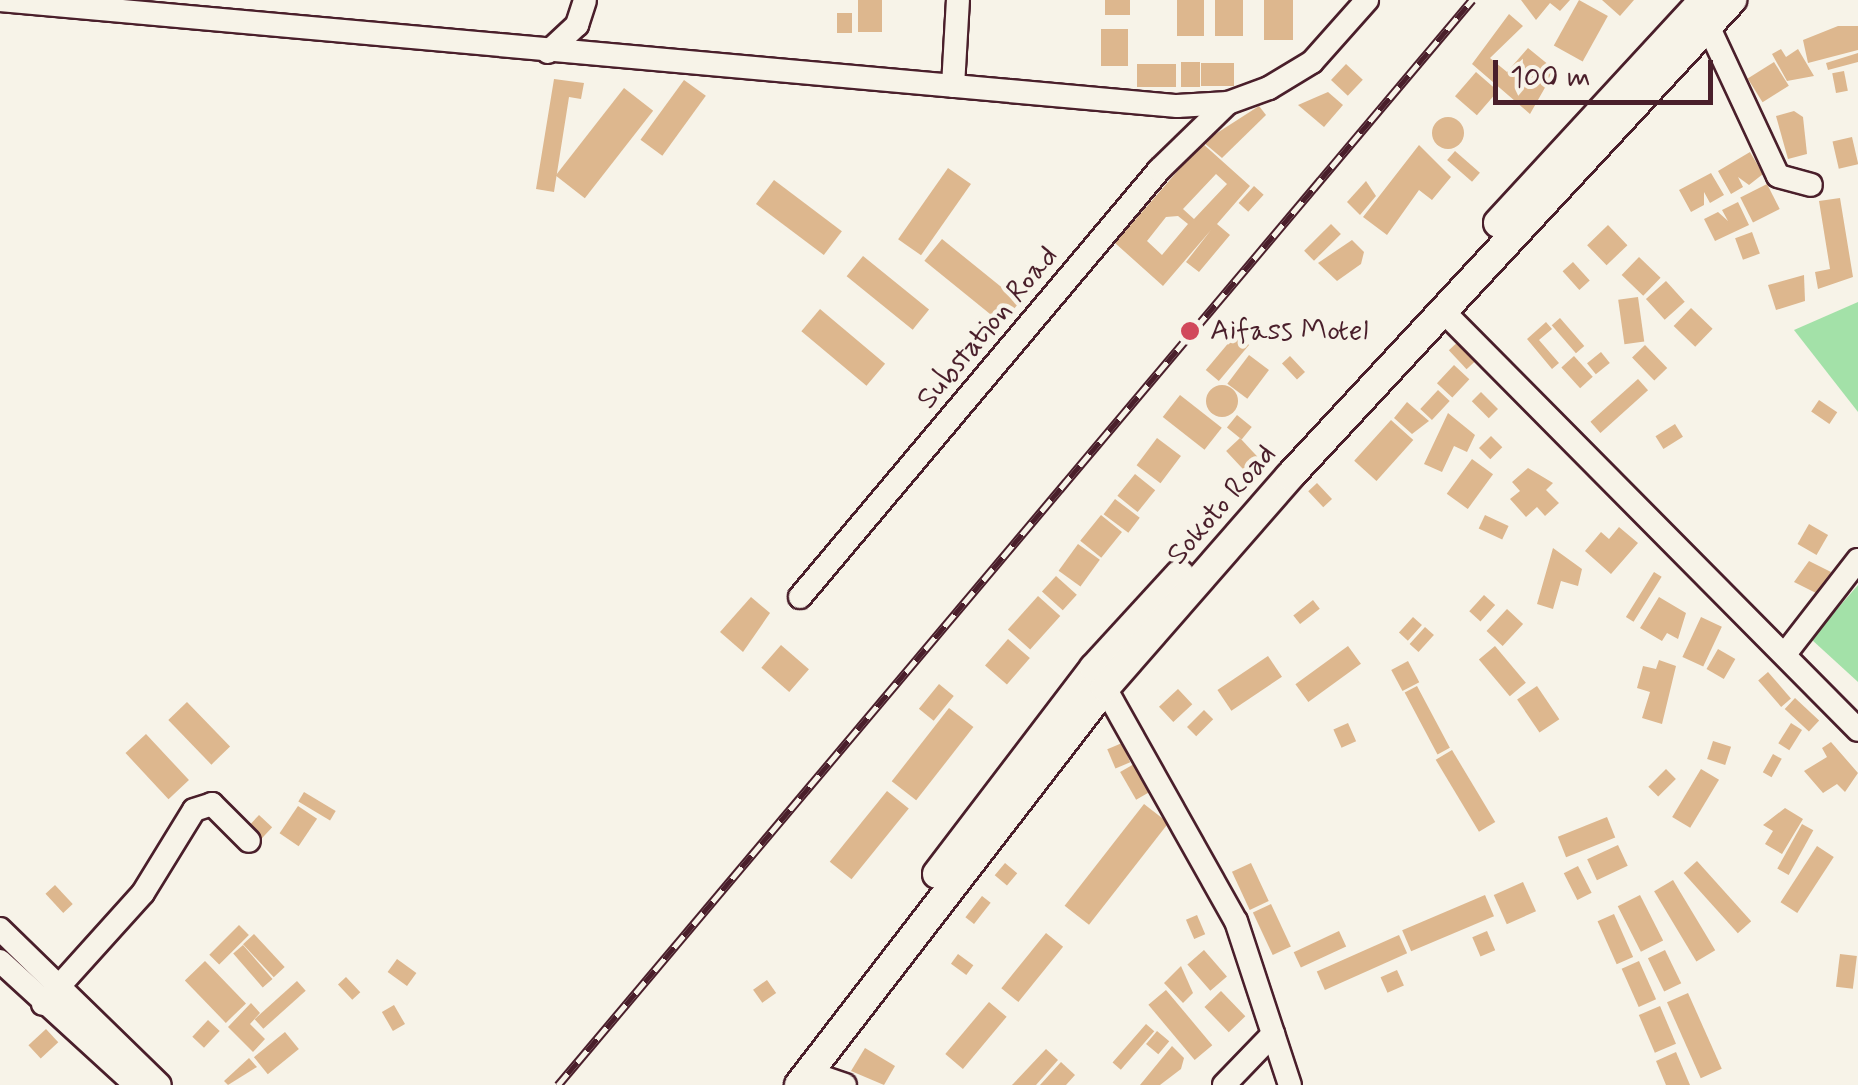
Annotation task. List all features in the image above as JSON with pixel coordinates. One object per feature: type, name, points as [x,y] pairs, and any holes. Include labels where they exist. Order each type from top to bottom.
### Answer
[{"type":"main road","name":"Sokoto Road","points":[[803,1078],[1106,688],[1442,310],[1704,0]]},
{"type":"main road","name":"Sokoto Road","points":[[778,1085],[1094,668],[1601,126],[1708,28],[1732,0]]},
{"type":"street","points":[[0,0],[1177,106],[1228,103],[1312,62],[1367,0]]},
{"type":"street","points":[[548,52],[576,24],[585,0]]},
{"type":"street","points":[[953,86],[958,0]]},
{"type":"street","points":[[576,24],[598,56]]},
{"type":"street","points":[[1708,28],[1778,176],[1812,185]]},
{"type":"street","name":"Substation Road","points":[[800,596],[1159,170],[1228,103]]},
{"type":"street","points":[[1442,310],[1858,730]]},
{"type":"street","points":[[1785,654],[1858,560]]},
{"type":"street","points":[[1106,688],[1204,854],[1290,1085]]},
{"type":"street","points":[[50,996],[142,893],[194,810],[212,804],[249,841]]},
{"type":"street","points":[[0,929],[50,996],[136,1085]]},
{"type":"street","points":[[0,961],[160,1085]]},
{"type":"street","points":[[1224,1085],[1274,1034]]},
{"type":"street","points":[[803,1078],[845,1085]]},
{"type":"green space","points":[[1858,302],[1858,412],[1794,330]]},
{"type":"green space","points":[[1858,585],[1858,682],[1811,639]]},
{"type":"building","points":[[858,0],[882,0],[882,32],[858,32]]},
{"type":"building","points":[[1105,0],[1130,0],[1130,15],[1105,15]]},
{"type":"building","points":[[1177,0],[1204,0],[1204,36],[1177,36]]},
{"type":"building","points":[[1215,0],[1243,0],[1243,36],[1215,36]]},
{"type":"building","points":[[1264,0],[1293,0],[1293,40],[1264,40]]},
{"type":"building","points":[[1521,0],[1570,0],[1560,11],[1550,3],[1536,20]]},
{"type":"building","points":[[1579,0],[1608,16],[1583,61],[1554,45]]},
{"type":"building","points":[[1602,0],[1634,0],[1620,16]]},
{"type":"building","points":[[837,13],[852,13],[852,33],[837,33]]},
{"type":"building","points":[[1509,14],[1523,26],[1490,58],[1507,72],[1528,48],[1555,70],[1530,114],[1472,64]]},
{"type":"building","points":[[1838,26],[1858,26],[1858,50],[1808,63],[1803,40]]},
{"type":"building","points":[[1101,29],[1128,29],[1128,66],[1101,66]]},
{"type":"building","points":[[1781,49],[1786,57],[1798,49],[1814,76],[1787,81],[1772,54]]},
{"type":"building","points":[[1858,53],[1858,62],[1828,70],[1826,63]]},
{"type":"building","points":[[1181,62],[1200,62],[1200,87],[1181,87]]},
{"type":"building","points":[[1774,62],[1789,86],[1763,102],[1748,78]]},
{"type":"building","points":[[1201,63],[1234,63],[1234,86],[1201,86]]},
{"type":"building","points":[[1137,64],[1176,64],[1176,87],[1137,87]]},
{"type":"building","points":[[1346,64],[1363,80],[1348,96],[1331,80]]},
{"type":"building","points":[[1844,71],[1848,91],[1836,93],[1832,73]]},
{"type":"building","points":[[1476,72],[1498,91],[1477,115],[1455,96]]},
{"type":"building","points":[[554,79],[584,83],[581,99],[569,97],[554,192],[536,189]]},
{"type":"building","points":[[684,80],[706,96],[662,156],[641,140]]},
{"type":"building","points":[[624,88],[653,111],[585,198],[556,175]]},
{"type":"building","points":[[1328,92],[1343,105],[1324,127],[1298,105]]},
{"type":"building","points":[[1259,106],[1266,115],[1222,158],[1203,142]]},
{"type":"building","points":[[1794,111],[1803,117],[1807,154],[1788,159],[1776,116]]},
{"type":"building","points":[[1448,117],[1459,122],[1464,133],[1459,144],[1448,149],[1437,144],[1432,133],[1437,122]]},
{"type":"building","points":[[1852,137],[1858,164],[1839,169],[1833,141]]},
{"type":"building","points":[[1202,143],[1250,186],[1217,224],[1230,235],[1199,272],[1186,262],[1211,230],[1163,286],[1115,243]],"holes":[[[1216,174],[1227,184],[1194,219],[1183,209]],[[1178,216],[1188,224],[1162,255],[1147,241],[1166,217]]]},
{"type":"building","points":[[1419,145],[1451,177],[1432,200],[1419,190],[1387,235],[1363,217]]},
{"type":"building","points":[[1455,151],[1480,173],[1472,182],[1447,160]]},
{"type":"building","points":[[1750,152],[1763,174],[1749,185],[1738,177],[1743,187],[1731,194],[1718,171]]},
{"type":"building","points":[[948,168],[971,184],[921,255],[898,239]]},
{"type":"building","points":[[1711,173],[1724,195],[1710,203],[1704,192],[1704,205],[1691,212],[1679,190]]},
{"type":"building","points":[[774,180],[842,231],[824,255],[756,204]]},
{"type":"building","points":[[1366,181],[1376,196],[1360,215],[1347,202]]},
{"type":"building","points":[[1767,184],[1780,209],[1753,223],[1740,198]]},
{"type":"building","points":[[1254,186],[1264,195],[1248,212],[1239,203]]},
{"type":"building","points":[[1840,198],[1853,277],[1818,289],[1815,272],[1830,269],[1819,201]]},
{"type":"building","points":[[1738,202],[1749,225],[1715,241],[1704,219],[1718,212],[1728,221],[1722,210]]},
{"type":"building","points":[[1331,224],[1341,234],[1314,261],[1304,251]]},
{"type":"building","points":[[1608,225],[1627,245],[1607,265],[1587,245]]},
{"type":"building","points":[[1752,232],[1760,254],[1743,260],[1735,238]]},
{"type":"building","points":[[942,239],[1020,302],[1002,324],[924,261]]},
{"type":"building","points":[[1352,240],[1364,252],[1361,264],[1337,281],[1318,263]]},
{"type":"building","points":[[863,256],[929,309],[913,330],[847,276]]},
{"type":"building","points":[[1639,257],[1661,278],[1643,296],[1622,275]]},
{"type":"building","points":[[1573,262],[1590,281],[1579,290],[1563,271]]},
{"type":"building","points":[[1804,275],[1805,301],[1776,310],[1768,285]]},
{"type":"building","points":[[1666,281],[1685,302],[1665,320],[1646,299]]},
{"type":"building","points":[[1638,297],[1644,342],[1624,344],[1618,300]]},
{"type":"building","points":[[1691,308],[1713,329],[1695,347],[1674,326]]},
{"type":"building","points":[[820,309],[885,364],[866,386],[801,331]]},
{"type":"building","points":[[1560,318],[1584,346],[1576,353],[1552,325]]},
{"type":"building","points":[[1546,322],[1552,329],[1539,340],[1559,363],[1552,369],[1527,339]]},
{"type":"building","points":[[1236,334],[1249,345],[1219,381],[1206,370]]},
{"type":"building","points":[[1462,338],[1480,357],[1467,369],[1449,350]]},
{"type":"building","points":[[1645,345],[1667,368],[1654,381],[1632,358]]},
{"type":"building","points":[[1601,352],[1610,363],[1596,374],[1587,363]]},
{"type":"building","points":[[1249,355],[1269,370],[1247,399],[1227,384]]},
{"type":"building","points":[[1290,356],[1305,372],[1297,380],[1282,364]]},
{"type":"building","points":[[1574,356],[1593,377],[1580,388],[1561,367]]},
{"type":"building","points":[[1454,365],[1469,379],[1452,398],[1437,383]]},
{"type":"building","points":[[1638,379],[1648,390],[1600,433],[1590,422]]},
{"type":"building","points":[[1222,385],[1233,390],[1238,401],[1233,412],[1222,417],[1211,412],[1206,401],[1211,390]]},
{"type":"building","points":[[1438,390],[1450,401],[1432,420],[1420,409]]},
{"type":"building","points":[[1481,392],[1498,409],[1489,418],[1472,401]]},
{"type":"building","points":[[1180,395],[1222,428],[1205,450],[1163,417]]},
{"type":"building","points":[[1819,400],[1837,412],[1829,424],[1811,412]]},
{"type":"building","points":[[1407,402],[1429,421],[1412,434],[1394,418]]},
{"type":"building","points":[[1448,413],[1475,435],[1467,452],[1454,446],[1442,472],[1424,464]]},
{"type":"building","points":[[1237,415],[1252,427],[1242,439],[1227,427]]},
{"type":"building","points":[[1391,420],[1413,440],[1376,481],[1354,461]]},
{"type":"building","points":[[1675,424],[1683,437],[1663,449],[1655,436]]},
{"type":"building","points":[[1491,436],[1502,447],[1490,459],[1479,448]]},
{"type":"building","points":[[1157,438],[1181,456],[1160,483],[1137,465]]},
{"type":"building","points":[[1240,438],[1258,457],[1244,470],[1226,451]]},
{"type":"building","points":[[1472,459],[1493,474],[1468,509],[1447,494]]},
{"type":"building","points":[[1528,468],[1553,483],[1546,490],[1559,503],[1545,516],[1537,507],[1526,517],[1510,499],[1520,491],[1512,482]]},
{"type":"building","points":[[1135,474],[1155,490],[1138,512],[1117,496]]},
{"type":"building","points":[[1317,483],[1332,499],[1323,507],[1308,491]]},
{"type":"building","points":[[1115,499],[1140,518],[1128,533],[1104,514]]},
{"type":"building","points":[[1101,515],[1122,532],[1101,558],[1080,541]]},
{"type":"building","points":[[1485,515],[1509,526],[1502,540],[1479,529]]},
{"type":"building","points":[[1809,524],[1828,535],[1817,555],[1798,544]]},
{"type":"building","points":[[1619,527],[1638,543],[1611,574],[1585,551],[1601,532],[1609,539]]},
{"type":"building","points":[[1078,544],[1100,560],[1080,587],[1059,571]]},
{"type":"building","points":[[1553,548],[1582,569],[1578,586],[1561,581],[1553,609],[1537,604]]},
{"type":"building","points":[[1809,561],[1831,572],[1820,595],[1794,582]]},
{"type":"building","points":[[1654,572],[1662,577],[1634,622],[1626,617]]},
{"type":"building","points":[[1056,576],[1077,595],[1063,610],[1042,592]]},
{"type":"building","points":[[1484,595],[1495,605],[1480,621],[1469,611]]},
{"type":"building","points":[[1038,596],[1060,616],[1030,650],[1008,629]]},
{"type":"building","points":[[751,597],[770,613],[743,652],[720,632]]},
{"type":"building","points":[[1659,597],[1686,613],[1678,639],[1667,633],[1662,641],[1640,628]]},
{"type":"building","points":[[1313,600],[1320,609],[1300,624],[1293,615]]},
{"type":"building","points":[[1507,609],[1523,624],[1503,646],[1487,631]]},
{"type":"building","points":[[1413,617],[1422,625],[1408,641],[1399,633]]},
{"type":"building","points":[[1701,617],[1722,627],[1703,667],[1682,657]]},
{"type":"building","points":[[1425,627],[1434,635],[1419,652],[1410,644]]},
{"type":"building","points":[[1008,639],[1030,658],[1007,684],[985,665]]},
{"type":"building","points":[[781,645],[809,669],[789,692],[761,668]]},
{"type":"building","points":[[1348,646],[1361,664],[1308,702],[1295,684]]},
{"type":"building","points":[[1495,646],[1526,683],[1510,696],[1479,659]]},
{"type":"building","points":[[1718,649],[1735,659],[1724,679],[1706,669]]},
{"type":"building","points":[[1268,656],[1282,677],[1231,711],[1217,690]]},
{"type":"building","points":[[1659,660],[1676,666],[1662,724],[1642,718],[1650,692],[1637,688],[1643,666],[1656,669]]},
{"type":"building","points":[[1408,661],[1419,682],[1402,691],[1391,670]]},
{"type":"building","points":[[1768,672],[1791,698],[1781,707],[1758,681]]},
{"type":"building","points":[[939,684],[954,696],[934,721],[919,709]]},
{"type":"building","points":[[1417,686],[1450,748],[1438,754],[1405,693]]},
{"type":"building","points":[[1537,686],[1559,719],[1539,733],[1517,699]]},
{"type":"building","points":[[1178,689],[1192,704],[1173,722],[1159,707]]},
{"type":"building","points":[[1795,698],[1819,721],[1809,731],[1785,709]]},
{"type":"building","points":[[187,702],[230,747],[211,765],[168,720]]},
{"type":"building","points":[[949,708],[973,727],[916,800],[892,781]]},
{"type":"building","points":[[1204,710],[1213,719],[1196,736],[1187,727]]},
{"type":"building","points":[[1348,723],[1356,741],[1342,748],[1333,730]]},
{"type":"building","points":[[1791,723],[1802,730],[1789,750],[1778,743]]},
{"type":"building","points":[[146,734],[189,780],[168,799],[126,753]]},
{"type":"building","points":[[1713,741],[1731,747],[1725,765],[1707,759]]},
{"type":"building","points":[[1831,742],[1858,773],[1845,792],[1837,784],[1823,793],[1804,771],[1827,757],[1822,748]]},
{"type":"building","points":[[1122,743],[1130,762],[1115,769],[1107,749]]},
{"type":"building","points":[[1452,750],[1495,822],[1479,832],[1436,760]]},
{"type":"building","points":[[1773,754],[1782,759],[1772,777],[1763,772]]},
{"type":"building","points":[[1134,764],[1150,792],[1136,800],[1120,772]]},
{"type":"building","points":[[1666,769],[1676,779],[1658,797],[1648,787]]},
{"type":"building","points":[[1701,769],[1719,780],[1690,828],[1672,817]]},
{"type":"building","points":[[887,791],[909,809],[851,879],[830,862]]},
{"type":"building","points":[[304,792],[336,811],[330,820],[298,801]]},
{"type":"building","points":[[1144,804],[1168,823],[1089,925],[1065,906]]},
{"type":"building","points":[[298,806],[317,819],[299,846],[280,833]]},
{"type":"building","points":[[1785,808],[1803,819],[1782,854],[1765,844],[1773,831],[1763,825]]},
{"type":"building","points":[[259,815],[272,827],[261,839],[248,827]]},
{"type":"building","points":[[1607,817],[1615,837],[1566,857],[1558,837]]},
{"type":"building","points":[[1802,824],[1813,830],[1789,875],[1777,869]]},
{"type":"building","points":[[1618,845],[1628,866],[1597,880],[1587,859]]},
{"type":"building","points":[[1817,846],[1834,857],[1797,913],[1781,902]]},
{"type":"building","points":[[1697,861],[1751,921],[1738,933],[1684,873]]},
{"type":"building","points":[[1005,863],[1017,873],[1007,886],[995,875]]},
{"type":"building","points":[[1251,863],[1269,901],[1250,910],[1232,872]]},
{"type":"building","points":[[1578,866],[1592,893],[1577,900],[1564,873]]},
{"type":"building","points":[[1673,880],[1715,950],[1696,962],[1654,891]]},
{"type":"building","points":[[1523,882],[1536,911],[1507,924],[1494,895]]},
{"type":"building","points":[[55,885],[73,904],[63,913],[45,894]]},
{"type":"building","points":[[1485,895],[1494,916],[1411,951],[1402,930]]},
{"type":"building","points":[[1640,895],[1663,940],[1641,952],[1618,906]]},
{"type":"building","points":[[982,896],[991,903],[974,924],[965,917]]},
{"type":"building","points":[[1271,904],[1291,947],[1273,955],[1253,912]]},
{"type":"building","points":[[1614,914],[1633,957],[1617,964],[1598,921]]},
{"type":"building","points":[[1197,915],[1205,934],[1194,939],[1186,920]]},
{"type":"building","points":[[239,925],[249,935],[219,965],[209,955]]},
{"type":"building","points":[[1339,931],[1346,946],[1301,968],[1294,952]]},
{"type":"building","points":[[1487,931],[1495,950],[1480,957],[1472,937]]},
{"type":"building","points":[[1046,933],[1063,947],[1018,1002],[1001,988]]},
{"type":"building","points":[[254,934],[285,967],[274,977],[243,944]]},
{"type":"building","points":[[1399,935],[1407,953],[1325,990],[1317,972]]},
{"type":"building","points":[[243,945],[273,979],[263,987],[233,954]]},
{"type":"building","points":[[1204,950],[1227,976],[1210,991],[1187,964]]},
{"type":"building","points":[[1665,950],[1681,983],[1664,992],[1648,958]]},
{"type":"building","points":[[958,954],[973,965],[966,975],[951,964]]},
{"type":"building","points":[[1840,954],[1857,956],[1853,989],[1836,987]]},
{"type":"building","points":[[397,959],[416,973],[407,986],[388,972]]},
{"type":"building","points":[[205,961],[246,1003],[226,1023],[185,980]]},
{"type":"building","points":[[1639,961],[1656,999],[1639,1007],[1622,969]]},
{"type":"building","points":[[1181,966],[1193,993],[1183,1003],[1164,983]]},
{"type":"building","points":[[1397,970],[1404,986],[1387,993],[1381,977]]},
{"type":"building","points":[[346,977],[360,992],[352,1000],[338,985]]},
{"type":"building","points":[[767,980],[776,993],[762,1003],[753,990]]},
{"type":"building","points":[[297,981],[306,991],[263,1029],[255,1019]]},
{"type":"building","points":[[1166,990],[1212,1045],[1195,1060],[1148,1005]]},
{"type":"building","points":[[1221,991],[1245,1016],[1229,1032],[1204,1007]]},
{"type":"building","points":[[1688,993],[1722,1069],[1701,1078],[1667,1002]]},
{"type":"building","points":[[989,1002],[1007,1017],[963,1069],[945,1054]]},
{"type":"building","points":[[251,1003],[260,1013],[250,1024],[265,1039],[253,1052],[228,1027]]},
{"type":"building","points":[[394,1005],[405,1024],[393,1031],[382,1012]]},
{"type":"building","points":[[1660,1006],[1676,1044],[1655,1053],[1639,1015]]},
{"type":"building","points":[[208,1020],[220,1031],[204,1048],[192,1037]]},
{"type":"building","points":[[1146,1024],[1154,1031],[1121,1070],[1113,1062]]},
{"type":"building","points":[[46,1029],[58,1042],[41,1059],[28,1045]]},
{"type":"building","points":[[1157,1031],[1169,1041],[1158,1054],[1146,1044]]},
{"type":"building","points":[[285,1032],[299,1049],[268,1074],[254,1057]]},
{"type":"building","points":[[1172,1046],[1184,1058],[1181,1069],[1160,1085],[1140,1085]]},
{"type":"building","points":[[865,1048],[895,1066],[884,1085],[851,1071]]},
{"type":"building","points":[[1046,1049],[1058,1060],[1036,1085],[1012,1085]]},
{"type":"building","points":[[1676,1052],[1690,1085],[1666,1085],[1656,1061]]},
{"type":"building","points":[[249,1058],[257,1067],[228,1085],[224,1081]]},
{"type":"building","points":[[1061,1062],[1075,1075],[1066,1085],[1040,1085]]},
{"type":"railway","points":[[558,1085],[1472,0]]},
{"type":"place","name":"Aifass Motel","points":[[1190,331]]}]
